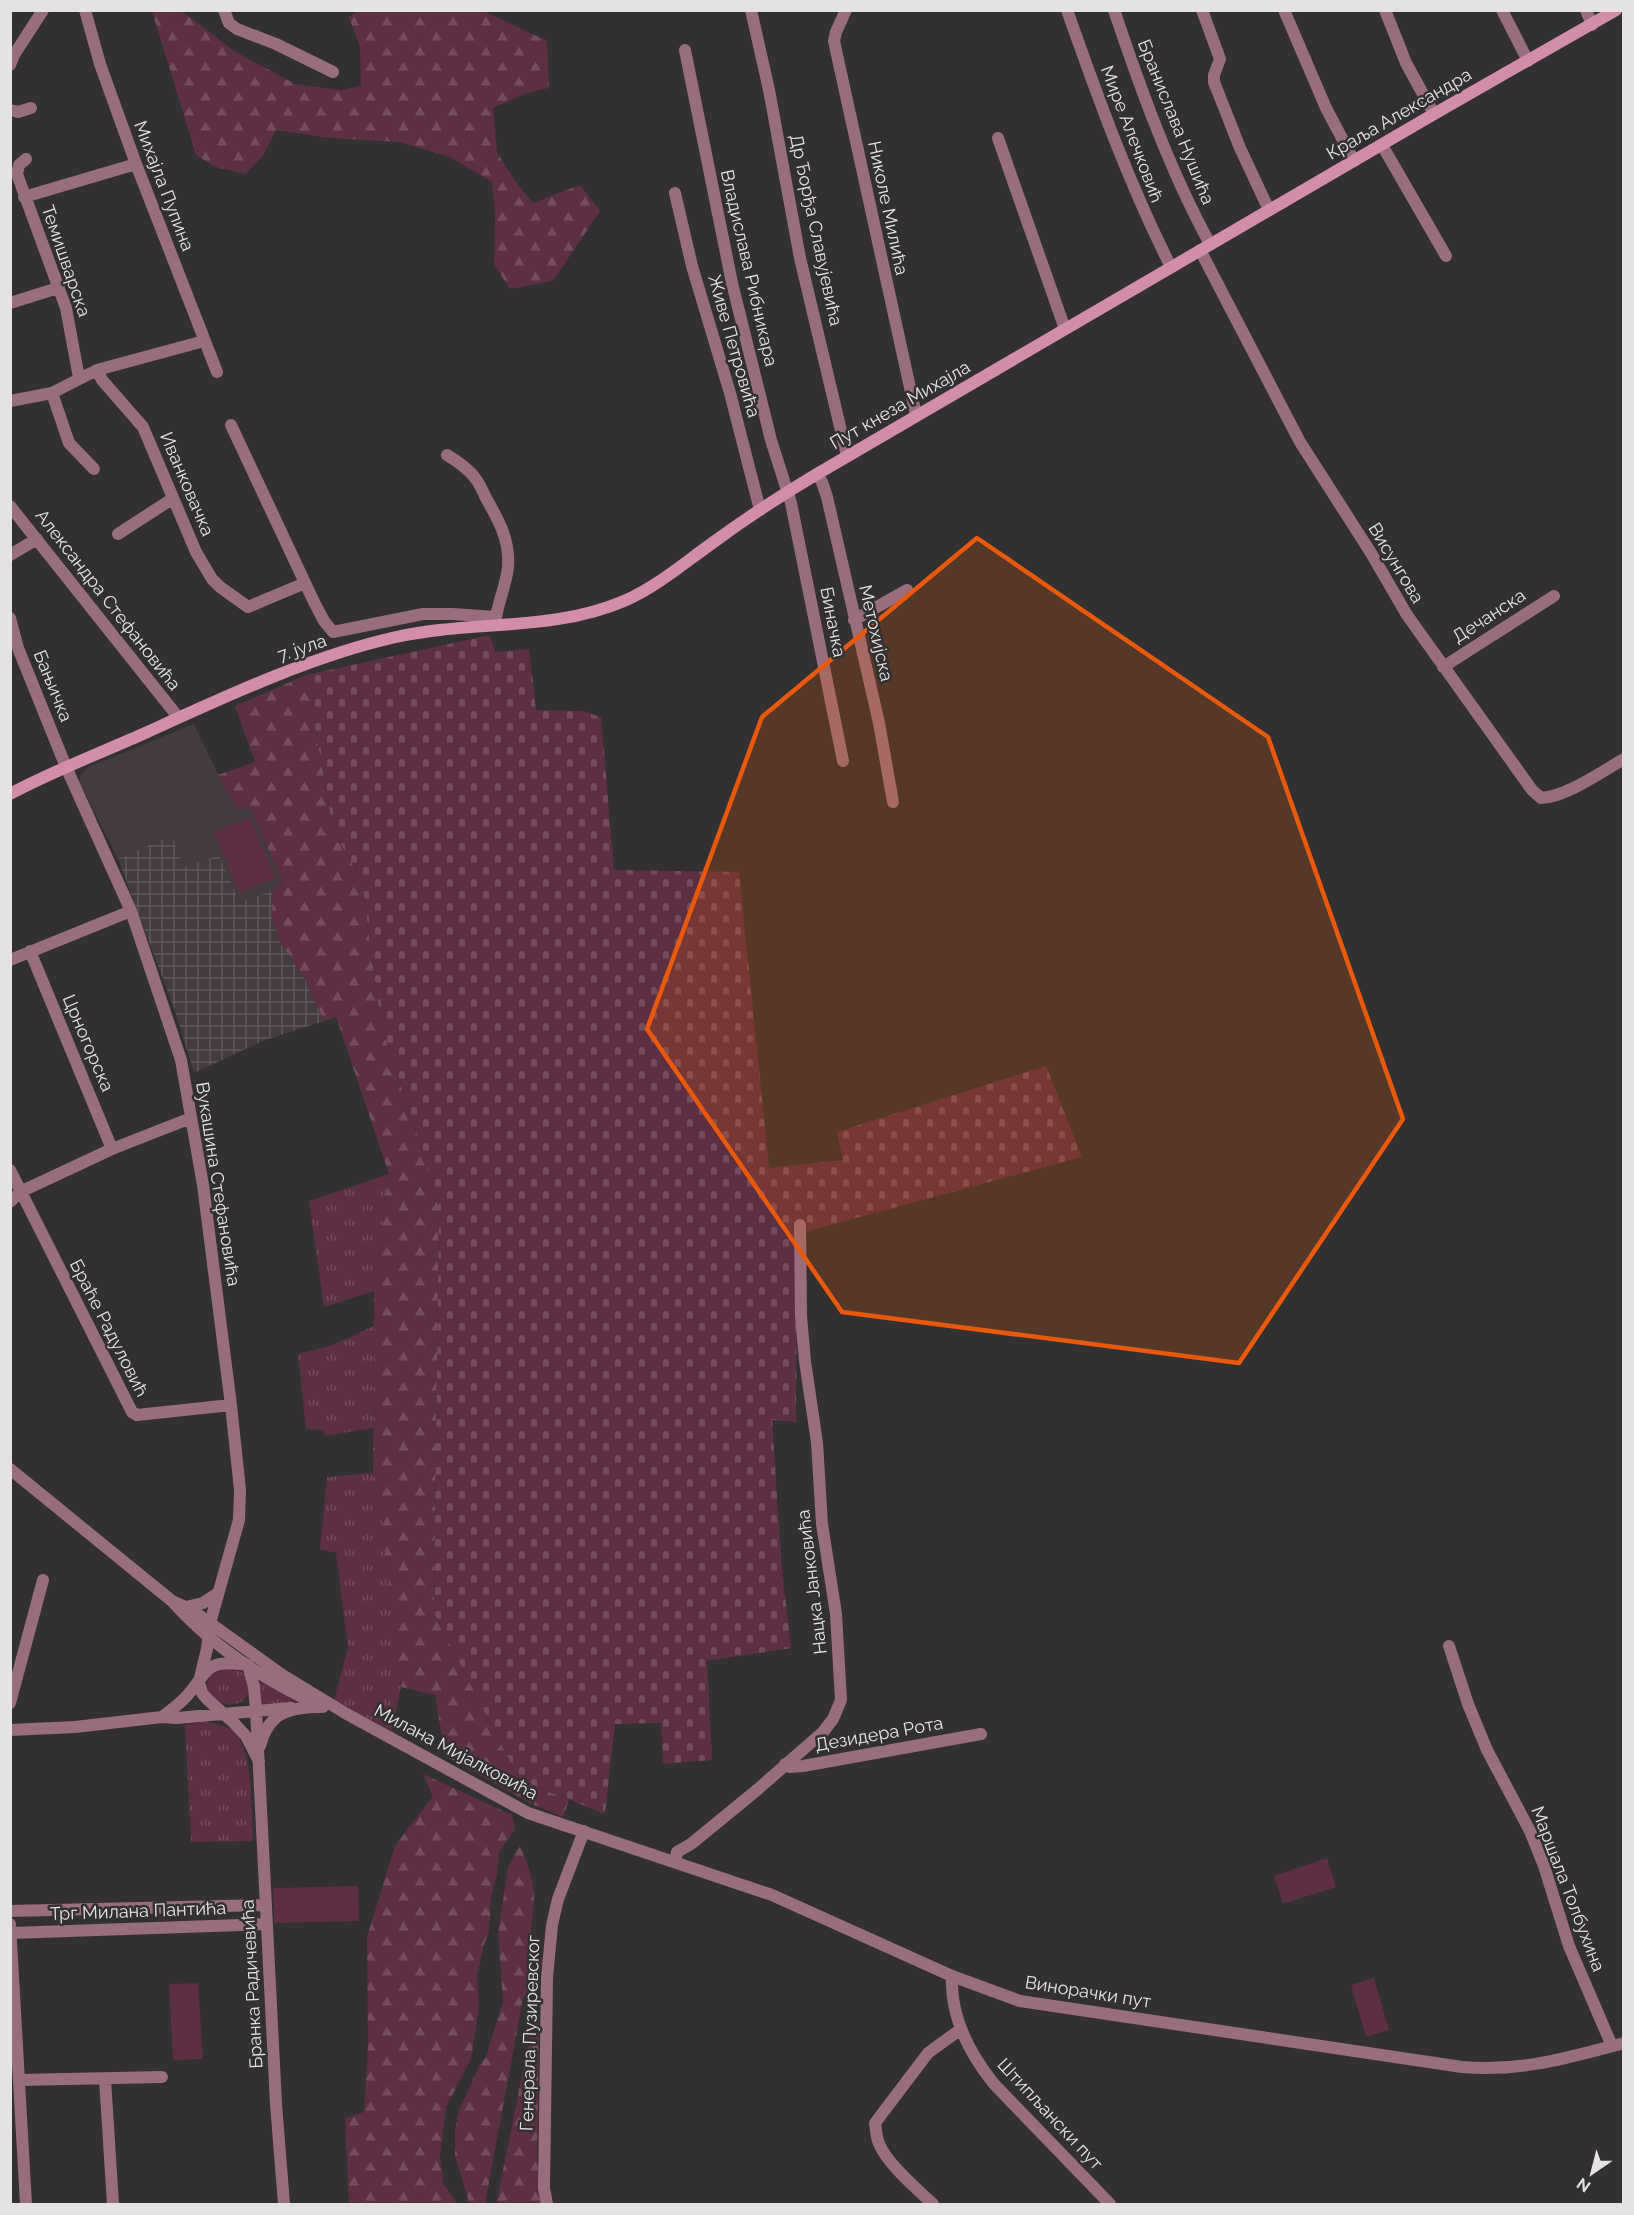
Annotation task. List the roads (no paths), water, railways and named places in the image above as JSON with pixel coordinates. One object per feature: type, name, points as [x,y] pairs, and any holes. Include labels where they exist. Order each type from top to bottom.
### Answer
[{"type":"main road","name":"Краља Александра","points":[[1205,247],[1616,10]]},
{"type":"main road","name":"Пут кнеза Михајла","points":[[624,601],[664,578],[787,492],[1205,247]]},
{"type":"main road","name":"7. јула","points":[[10,794],[178,717],[267,680],[374,643],[418,633],[495,622],[571,616],[624,601]]},
{"type":"street","points":[[10,65],[43,10]]},
{"type":"street","name":"Михајла Пупина","points":[[86,10],[100,64],[136,164],[217,372]]},
{"type":"street","points":[[224,10],[229,23],[237,29],[276,44],[333,72]]},
{"type":"street","name":"Др Ђорђа Славујевића","points":[[751,10],[769,90],[800,258],[847,456]]},
{"type":"street","name":"Николе Милића","points":[[846,10],[834,41],[916,415]]},
{"type":"street","name":"Мире Алечковић","points":[[1067,10],[1097,96],[1143,213],[1171,267]]},
{"type":"street","name":"Бранислава Нушића","points":[[1114,10],[1152,115],[1198,222],[1205,247]]},
{"type":"street","points":[[1202,10],[1220,59],[1214,82],[1240,148],[1269,210]]},
{"type":"street","points":[[1284,10],[1326,108],[1354,161]]},
{"type":"street","points":[[1385,10],[1406,63],[1434,114]]},
{"type":"street","points":[[1502,10],[1528,61]]},
{"type":"street","points":[[1586,10],[1592,25]]},
{"type":"street","name":"Владислава Рибникара","points":[[685,50],[732,283],[771,440],[787,492]]},
{"type":"street","points":[[10,110],[18,112],[31,108]]},
{"type":"street","points":[[998,138],[1065,329]]},
{"type":"street","points":[[1382,145],[1446,256]]},
{"type":"street","name":"Темишварска","points":[[26,159],[19,165],[17,174],[66,308],[78,378]]},
{"type":"street","points":[[24,197],[136,164]]},
{"type":"street","name":"Живе Петровића","points":[[675,193],[692,266],[730,393],[760,510]]},
{"type":"street","name":"Висунгова","points":[[1205,247],[1300,442],[1371,553],[1407,615],[1532,790],[1541,798],[1548,798],[1623,759]]},
{"type":"street","points":[[10,303],[58,288]]},
{"type":"street","points":[[10,401],[52,393],[97,370],[204,341]]},
{"type":"street","name":"Иванковачка","points":[[97,370],[102,380],[143,427],[196,552],[212,579],[248,607],[305,583]]},
{"type":"street","points":[[52,393],[69,443],[94,469]]},
{"type":"street","points":[[231,424],[305,583],[324,621],[333,632],[423,614],[452,614],[495,622],[508,566],[507,544],[502,526],[476,478],[447,455]]},
{"type":"street","name":"Метохијска","points":[[817,474],[827,497],[879,723],[893,802]]},
{"type":"street","name":"Биначка","points":[[787,492],[843,761]]},
{"type":"street","points":[[118,534],[172,499]]},
{"type":"street","name":"Александра Стефановића","points":[[10,506],[178,717]]},
{"type":"street","points":[[10,555],[37,539]]},
{"type":"street","points":[[854,620],[907,590]]},
{"type":"street","name":"Дечанска","points":[[1443,666],[1554,596]]},
{"type":"street","name":"Бањичка","points":[[10,618],[14,649],[66,767]]},
{"type":"street","name":"Вукашина Стефановића","points":[[66,767],[131,911],[181,1060],[203,1185],[231,1404],[241,1503],[239,1520],[218,1593],[208,1617],[209,1636],[200,1677]]},
{"type":"street","points":[[10,960],[131,911]]},
{"type":"street","name":"Црногорска","points":[[30,951],[112,1149]]},
{"type":"street","points":[[10,1202],[20,1192],[112,1149],[191,1119]]},
{"type":"street","name":"Браће Радуловић","points":[[10,1170],[132,1412],[137,1415],[231,1404]]},
{"type":"street","name":"Нацка Јанковића","points":[[675,1862],[677,1852],[691,1844],[757,1790],[823,1732],[833,1719],[841,1700],[836,1614],[822,1524],[817,1443],[804,1361],[800,1225]]},
{"type":"street","name":"Милана Мијалковића","points":[[10,1468],[185,1610],[209,1636],[248,1665],[322,1707],[345,1713]]},
{"type":"street","points":[[10,1703],[43,1580]]},
{"type":"street","points":[[185,1610],[203,1603],[218,1593]]},
{"type":"street","points":[[185,1610],[196,1618],[208,1617]]},
{"type":"street","name":"Милана Мијалковића","points":[[208,1617],[234,1641],[280,1674],[345,1713],[528,1813],[584,1831]]},
{"type":"street","points":[[227,1714],[248,1699],[254,1687],[248,1665],[234,1641]]},
{"type":"street","name":"Маршала Толбухина","points":[[1449,1646],[1468,1704],[1487,1749],[1530,1831],[1569,1946],[1618,2044]]},
{"type":"street","points":[[162,1717],[186,1697],[200,1677],[209,1669],[223,1663],[248,1665],[280,1674]]},
{"type":"street","points":[[200,1677],[202,1693],[227,1714],[259,1756]]},
{"type":"street","name":"Бранка Радичевића","points":[[254,1687],[276,2104],[284,2205]]},
{"type":"street","points":[[10,1730],[75,1727],[162,1717],[227,1714],[256,1710],[322,1707]]},
{"type":"street","points":[[259,1756],[270,1724],[291,1708]]},
{"type":"street","name":"Дезидера Рота","points":[[785,1764],[790,1767],[803,1766],[981,1734]]},
{"type":"street","name":"Винорачки пут","points":[[584,1831],[772,1895],[952,1976],[1020,2001],[1487,2069],[1549,2063],[1618,2044]]},
{"type":"street","name":"Генерала Пузиревског","points":[[547,2205],[544,2188],[547,1978],[552,1925],[558,1899],[584,1831]]},
{"type":"street","name":"Трг Милана Пантића","points":[[10,1911],[266,1905]]},
{"type":"street","points":[[10,1924],[26,2205]]},
{"type":"street","name":"Трг Милана Пантића","points":[[11,1933],[267,1924]]},
{"type":"street","name":"Штипљански пут","points":[[952,1976],[951,1993],[961,2029],[981,2067],[994,2084],[1110,2205]]},
{"type":"street","points":[[933,2205],[912,2186],[886,2154],[877,2140],[875,2123],[928,2052],[961,2029]]},
{"type":"street","points":[[19,2080],[162,2077]]},
{"type":"street","points":[[105,2079],[113,2205]]}]
